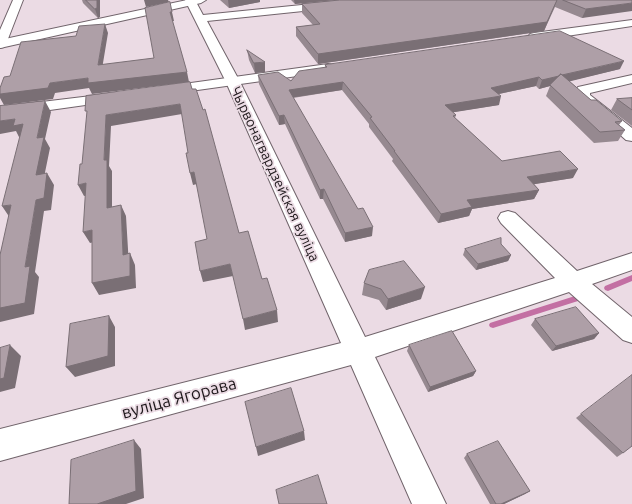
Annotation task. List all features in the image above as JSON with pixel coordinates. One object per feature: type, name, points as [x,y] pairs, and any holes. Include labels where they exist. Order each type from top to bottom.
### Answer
[{"type":"street","points":[[0,44],[18,0]]},
{"type":"street","points":[[0,44],[195,5],[380,0]]},
{"type":"street","name":"Чырвонагвардзейская вуліца","points":[[195,5],[233,82],[429,504]]},
{"type":"street","points":[[522,39],[632,23]]},
{"type":"street","points":[[148,93],[338,66]]},
{"type":"street","points":[[632,79],[582,90],[583,96],[632,136]]},
{"type":"street","points":[[0,112],[133,95]]},
{"type":"street","points":[[508,218],[573,282],[632,332]]},
{"type":"street","points":[[358,351],[573,282],[632,261]]},
{"type":"street","name":"вуліца Ягорава","points":[[0,445],[358,351]]},
{"type":"building","points":[[86,0],[97,0],[97,8],[95,9]]},
{"type":"building","points":[[340,0],[557,0],[547,22],[318,54],[296,27],[320,24],[302,4]]},
{"type":"building","points":[[563,0],[632,0],[632,3],[586,9]]},
{"type":"building","points":[[170,2],[172,12],[170,12],[187,72],[88,83],[88,78],[50,83],[48,88],[0,94],[0,88],[4,77],[10,76],[21,42],[76,36],[79,26],[105,24],[98,65],[154,58],[145,8]]},
{"type":"building","points":[[560,31],[624,61],[561,74],[559,76],[542,80],[539,77],[491,88],[501,96],[445,105],[456,115],[453,116],[502,161],[560,151],[578,169],[527,177],[539,190],[467,200],[472,207],[441,214],[370,118],[372,117],[343,82],[289,90],[358,209],[363,208],[373,227],[345,233],[324,189],[320,190],[284,115],[279,116],[258,75],[278,72],[291,81],[299,71],[327,67],[325,65]]},
{"type":"building","points":[[247,50],[265,62],[254,63]]},
{"type":"building","points":[[561,74],[591,100],[596,100],[622,121],[615,122],[625,130],[600,132],[550,85]]},
{"type":"building","points":[[190,82],[192,89],[196,89],[203,110],[205,109],[239,233],[248,231],[262,279],[267,278],[277,310],[243,319],[230,264],[200,271],[195,242],[207,239],[194,172],[190,173],[186,153],[188,153],[180,104],[106,115],[104,160],[107,160],[107,208],[121,205],[123,255],[130,253],[130,276],[92,283],[92,230],[83,232],[86,183],[78,185],[80,164],[82,164],[87,111],[85,111],[86,96]]},
{"type":"building","points":[[632,98],[632,110],[617,99]]},
{"type":"building","points":[[45,101],[37,138],[44,137],[36,175],[47,173],[44,198],[36,200],[25,267],[30,266],[25,303],[0,308],[0,255],[11,205],[2,206],[23,124],[13,126],[15,119],[0,121],[0,106]]},
{"type":"building","points":[[501,238],[501,244],[511,255],[478,264],[465,249]]},
{"type":"building","points":[[404,261],[425,287],[388,299],[381,289],[364,283],[369,270]]},
{"type":"building","points":[[576,307],[599,333],[556,346],[535,319]]},
{"type":"building","points":[[109,316],[108,356],[66,367],[70,324]]},
{"type":"building","points":[[452,331],[476,371],[430,387],[409,345]]},
{"type":"building","points":[[10,345],[4,378],[0,379],[0,348]]},
{"type":"building","points":[[632,375],[632,446],[623,453],[581,414]]},
{"type":"building","points":[[291,388],[304,431],[256,447],[245,402]]},
{"type":"building","points":[[134,440],[136,491],[97,504],[69,504],[71,460]]},
{"type":"building","points":[[498,441],[530,491],[501,504],[496,504],[467,454]]},
{"type":"building","points":[[318,475],[327,504],[279,504],[276,490]]},
{"type":"waterway","points":[[608,288],[632,278]]},
{"type":"waterway","points":[[493,325],[575,299]]}]
